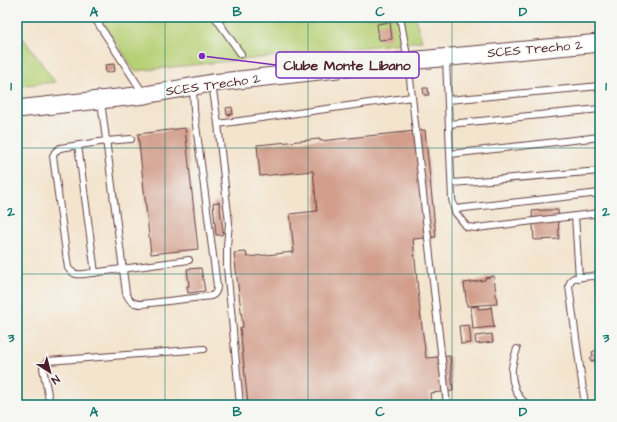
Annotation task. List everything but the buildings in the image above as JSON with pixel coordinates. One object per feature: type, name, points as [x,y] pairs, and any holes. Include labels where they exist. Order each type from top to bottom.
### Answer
[{"type":"street","name":"SCES Trecho 2","points":[[17,109],[145,95],[212,84],[408,61],[600,43]]},
{"type":"lane","points":[[94,17],[145,95]]},
{"type":"lane","points":[[215,17],[241,54]]},
{"type":"lane","points":[[400,17],[408,61],[447,405]]},
{"type":"lane","points":[[446,58],[452,200],[455,212],[467,227],[477,228],[600,213]]},
{"type":"lane","points":[[212,84],[229,223],[227,268],[240,405]]},
{"type":"lane","points":[[448,100],[600,86]]},
{"type":"lane","points":[[101,100],[126,293],[129,300],[136,304],[211,296],[217,291],[194,110],[193,87]]},
{"type":"lane","points":[[218,124],[412,98]]},
{"type":"lane","points":[[449,124],[600,109]]},
{"type":"lane","points":[[450,154],[600,137]]},
{"type":"lane","points":[[131,139],[60,148],[53,156],[68,268],[76,275],[189,260]]},
{"type":"lane","points":[[78,145],[94,273]]},
{"type":"lane","points":[[452,183],[600,171]]},
{"type":"lane","points":[[454,209],[600,193]]},
{"type":"lane","points":[[575,216],[579,278]]},
{"type":"lane","points":[[600,298],[599,276],[574,278],[571,280],[570,286],[587,405],[600,404]]},
{"type":"lane","points":[[517,348],[512,368],[513,384],[518,395],[528,405]]},
{"type":"lane","points":[[50,405],[43,368],[48,361],[204,350]]},
{"type":"green space","points":[[99,17],[415,17],[422,41],[135,71]]},
{"type":"green space","points":[[17,30],[55,82],[17,86]]},
{"type":"place","name":"Clube Monte Líbano","points":[[202,56]]}]
